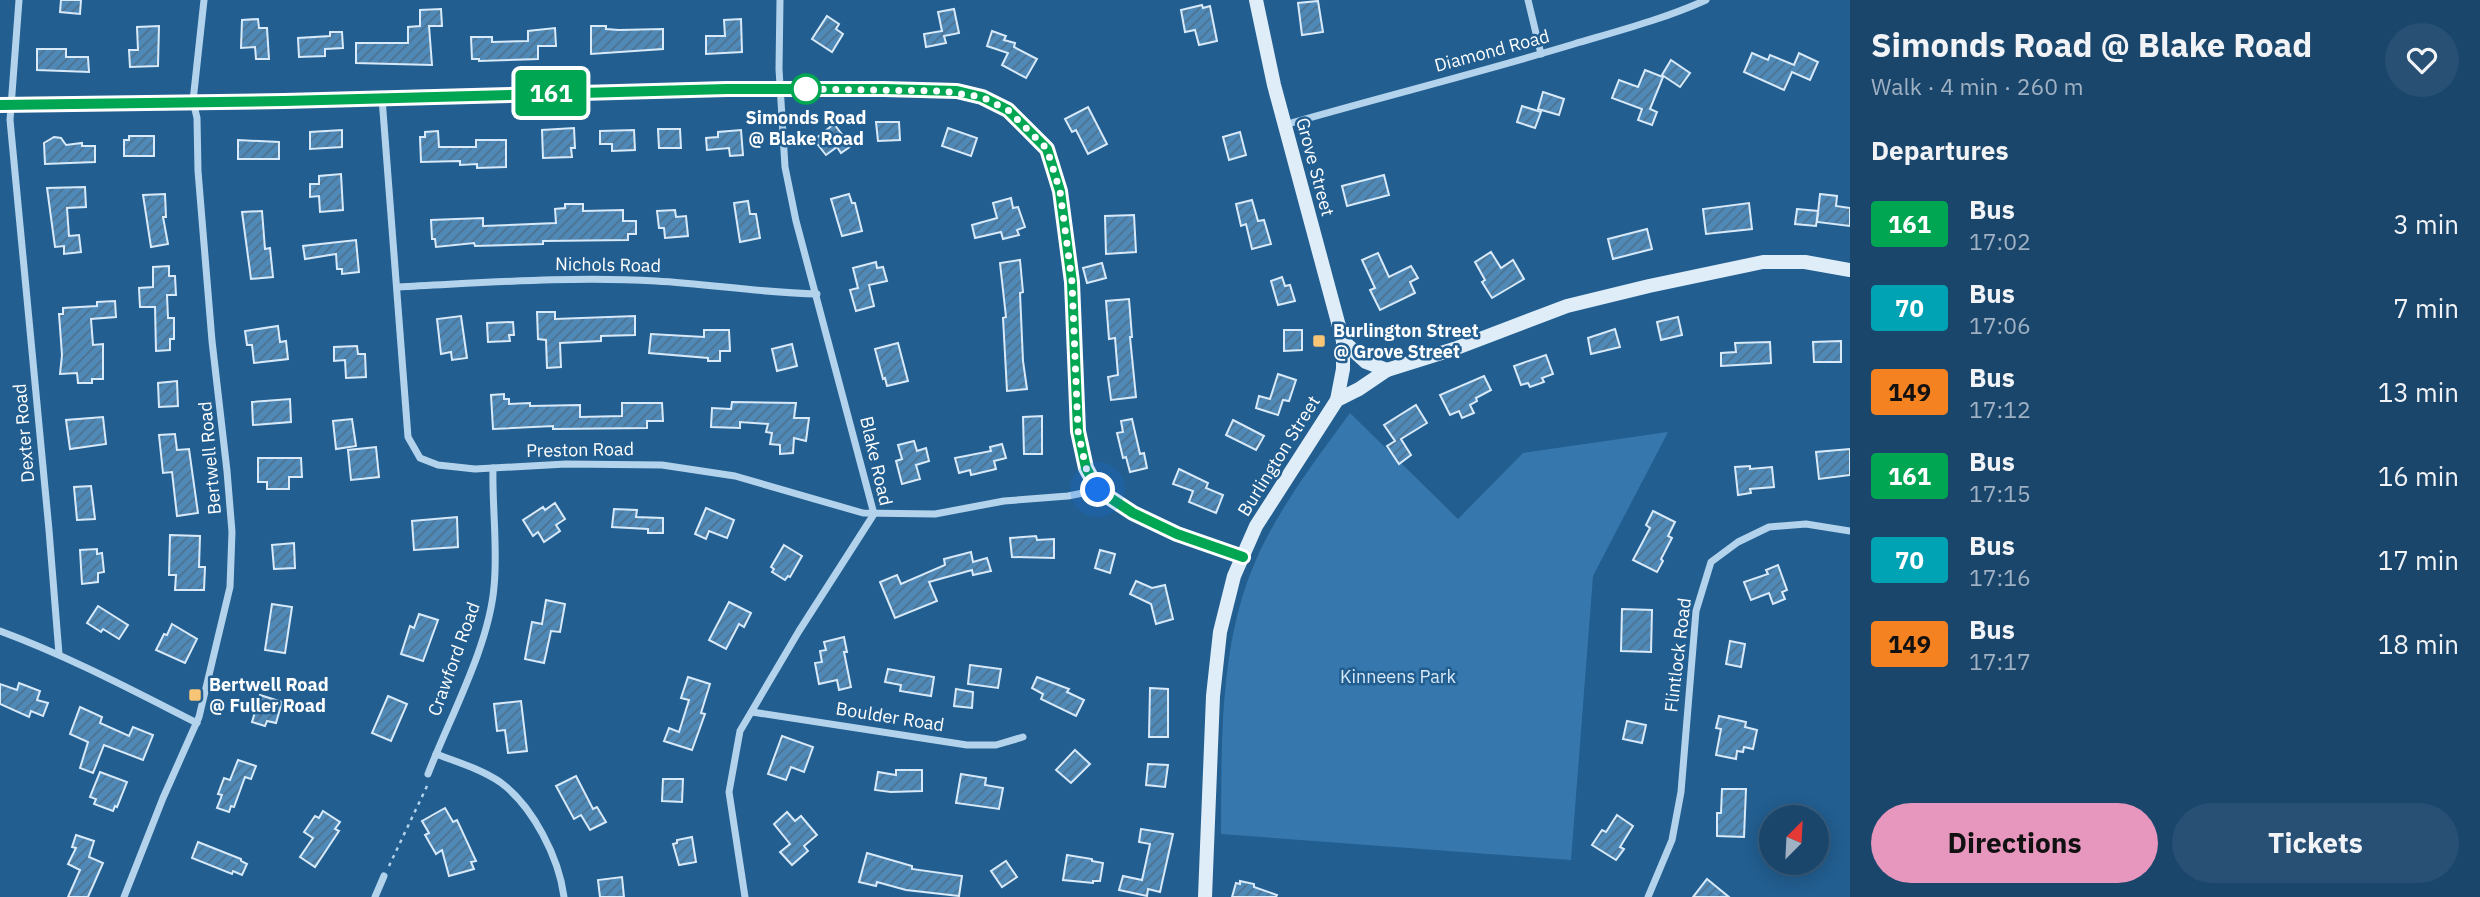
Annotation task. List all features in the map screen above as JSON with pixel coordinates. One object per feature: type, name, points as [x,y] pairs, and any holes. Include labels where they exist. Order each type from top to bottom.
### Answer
[{"type":"main road","name":"Grove Street","points":[[1256,0],[1284,125],[1342,341],[1343,369],[1337,400]]},
{"type":"main road","name":"Burlington Street","points":[[1205,897],[1213,696],[1220,632],[1234,576],[1256,526],[1337,400],[1387,370],[1454,349],[1567,306],[1763,262],[1805,262],[1850,270]]},
{"type":"main road","points":[[1342,341],[1366,362],[1387,370]]},
{"type":"street","name":"Dexter Road","points":[[19,0],[10,120],[59,654]]},
{"type":"street","name":"Bertwell Road","points":[[124,897],[163,798],[197,723],[230,587],[232,532],[204,259],[197,118],[193,101],[204,0]]},
{"type":"street","name":"Blake Road","points":[[745,897],[729,792],[740,731],[799,631],[874,514],[796,221],[785,167],[779,69],[780,0]]},
{"type":"street","points":[[1528,0],[1541,54]]},
{"type":"street","name":"Diamond Road","points":[[1284,125],[1541,54],[1706,0]]},
{"type":"street","points":[[0,105],[782,89],[957,91],[982,97],[1008,110],[1047,149],[1060,191],[1072,282],[1078,431],[1086,468],[1098,490],[1133,513],[1177,534],[1243,557]]},
{"type":"street","name":"Preston Road","points":[[382,98],[408,437],[420,458],[438,465],[493,468],[566,464],[662,465],[735,476],[874,514],[936,514],[1004,501],[1068,496],[1098,490]]},
{"type":"street","name":"Nichols Road","points":[[398,287],[589,279],[735,287],[778,294],[817,294]]},
{"type":"street","name":"Crawford Road","points":[[428,774],[489,620],[495,585],[493,468]]},
{"type":"street","name":"Flintlock Road","points":[[1648,897],[1672,840],[1681,792],[1696,611],[1711,562],[1738,542],[1769,527],[1806,524],[1850,531]]},
{"type":"street","points":[[0,631],[59,654],[197,723]]},
{"type":"street","name":"Boulder Road","points":[[752,712],[967,745],[996,745],[1023,737]]},
{"type":"street","points":[[436,754],[500,782],[522,804],[539,826],[562,881],[564,897]]},
{"type":"street","points":[[375,897],[384,876]]},
{"type":"path","points":[[384,876],[428,786],[428,774]]},
{"type":"green space","name":"Kinneens Park","points":[[1350,413],[1458,519],[1523,453],[1668,432],[1593,576],[1571,860],[1221,834],[1223,722],[1231,647],[1238,611],[1250,575],[1274,524]]},
{"type":"building","points":[[61,0],[81,0],[80,14],[60,12]]},
{"type":"building","points":[[1318,1],[1323,32],[1302,35],[1298,3]]},
{"type":"building","points":[[1202,5],[1203,8],[1210,6],[1217,41],[1199,45],[1195,30],[1185,32],[1181,10]]},
{"type":"building","points":[[441,9],[442,26],[429,26],[432,65],[356,63],[356,43],[408,43],[408,27],[420,26],[420,10]]},
{"type":"building","points":[[954,9],[959,33],[944,36],[946,43],[926,47],[924,34],[942,31],[938,12]]},
{"type":"building","points":[[827,16],[839,24],[836,29],[843,34],[832,52],[812,39]]},
{"type":"building","points":[[258,19],[259,28],[267,28],[269,59],[256,59],[255,47],[241,48],[242,20]]},
{"type":"building","points":[[741,19],[742,52],[706,54],[706,36],[725,36],[724,20]]},
{"type":"building","points":[[159,26],[158,66],[130,67],[129,50],[138,50],[137,27]]},
{"type":"building","points":[[591,26],[606,26],[606,29],[619,30],[663,29],[663,49],[591,54]]},
{"type":"building","points":[[555,28],[556,46],[538,46],[538,59],[472,59],[471,37],[492,37],[492,42],[528,41],[528,31]]},
{"type":"building","points":[[992,31],[1006,36],[1004,40],[1015,43],[1014,47],[1037,59],[1026,78],[1002,65],[1008,53],[987,46]]},
{"type":"building","points":[[330,32],[342,32],[343,48],[325,49],[325,56],[299,57],[298,38],[330,36]]},
{"type":"building","points":[[37,49],[66,49],[66,57],[88,57],[89,72],[37,70]]},
{"type":"building","points":[[1752,53],[1768,60],[1770,55],[1794,65],[1799,53],[1818,62],[1810,80],[1792,72],[1784,90],[1744,72]]},
{"type":"building","points":[[1671,60],[1690,73],[1680,87],[1662,75]]},
{"type":"building","points":[[1645,70],[1663,77],[1650,109],[1657,112],[1652,125],[1638,120],[1642,109],[1612,98],[1619,80],[1638,87]]},
{"type":"building","points":[[1543,92],[1564,99],[1559,115],[1538,109]]},
{"type":"building","points":[[1522,106],[1541,112],[1535,128],[1517,122]]},
{"type":"building","points":[[1088,107],[1107,144],[1088,154],[1076,130],[1072,132],[1065,119]]},
{"type":"building","points":[[876,122],[899,122],[900,140],[878,141]]},
{"type":"building","points":[[834,124],[851,146],[841,153],[837,147],[826,155],[814,140]]},
{"type":"building","points":[[574,128],[575,148],[571,148],[572,157],[543,158],[542,130]]},
{"type":"building","points":[[948,128],[977,138],[971,156],[942,146]]},
{"type":"building","points":[[658,129],[680,129],[681,148],[659,148]]},
{"type":"building","points":[[342,130],[342,147],[310,149],[310,132]]},
{"type":"building","points":[[634,130],[635,150],[612,151],[612,144],[600,144],[600,131]]},
{"type":"building","points":[[741,130],[743,155],[730,156],[729,148],[707,150],[706,138],[718,137],[718,132]]},
{"type":"building","points":[[438,131],[439,147],[476,147],[476,140],[506,140],[506,167],[477,168],[477,164],[460,165],[460,161],[421,162],[420,137],[425,137],[425,132]]},
{"type":"building","points":[[1240,132],[1246,155],[1229,160],[1223,137]]},
{"type":"building","points":[[129,136],[154,136],[154,156],[124,156],[124,140],[129,140]]},
{"type":"building","points":[[54,137],[61,138],[66,145],[82,143],[82,146],[95,146],[95,162],[45,164],[44,143]]},
{"type":"building","points":[[238,140],[279,142],[279,159],[238,159]]},
{"type":"building","points":[[341,174],[343,210],[320,212],[319,196],[310,197],[310,184],[319,184],[319,176]]},
{"type":"building","points":[[1384,175],[1389,195],[1347,206],[1342,186]]},
{"type":"building","points":[[85,187],[86,207],[67,208],[69,236],[79,235],[81,252],[64,254],[64,246],[55,247],[47,188]]},
{"type":"building","points":[[165,194],[166,217],[163,217],[168,244],[151,247],[143,195]]},
{"type":"building","points":[[849,194],[852,203],[855,203],[862,231],[842,236],[831,199]]},
{"type":"building","points":[[1820,194],[1837,196],[1836,206],[1850,208],[1850,226],[1817,222]]},
{"type":"building","points":[[1011,198],[1013,208],[1018,207],[1025,227],[1017,230],[1019,235],[1003,239],[1001,232],[975,238],[972,225],[997,218],[993,203]]},
{"type":"building","points":[[1252,200],[1258,221],[1264,220],[1271,244],[1252,249],[1246,224],[1241,226],[1236,204]]},
{"type":"building","points":[[748,201],[750,214],[756,214],[760,238],[740,242],[734,203]]},
{"type":"building","points":[[1749,203],[1752,229],[1706,234],[1703,209]]},
{"type":"building","points":[[565,204],[583,204],[583,211],[623,210],[623,221],[636,221],[636,234],[628,234],[628,240],[543,241],[543,244],[475,246],[474,243],[436,247],[435,239],[432,239],[431,220],[483,218],[483,226],[556,223],[555,209],[565,208]]},
{"type":"building","points":[[1797,209],[1818,211],[1816,226],[1795,224]]},
{"type":"building","points":[[675,210],[676,217],[686,216],[688,236],[665,238],[664,228],[659,228],[657,211]]},
{"type":"building","points":[[262,211],[265,249],[270,248],[273,277],[251,279],[242,212]]},
{"type":"building","points":[[1134,215],[1136,252],[1106,254],[1105,216]]},
{"type":"building","points":[[1647,229],[1652,249],[1613,259],[1608,239]]},
{"type":"building","points":[[356,240],[359,272],[342,274],[342,269],[337,269],[336,254],[305,259],[303,246]]},
{"type":"building","points":[[1491,252],[1501,268],[1513,260],[1524,279],[1492,298],[1482,282],[1485,280],[1475,262]]},
{"type":"building","points":[[1378,253],[1389,277],[1411,266],[1418,278],[1410,282],[1415,293],[1380,310],[1370,290],[1375,288],[1362,260]]},
{"type":"building","points":[[1020,260],[1023,361],[1027,389],[1007,391],[1003,318],[1006,317],[1000,263]]},
{"type":"building","points":[[876,262],[877,268],[883,267],[887,281],[869,285],[874,306],[856,311],[850,290],[858,288],[853,268]]},
{"type":"building","points":[[1102,263],[1106,278],[1087,283],[1083,268]]},
{"type":"building","points":[[169,266],[169,276],[175,276],[176,295],[167,295],[168,318],[174,318],[174,339],[170,339],[170,350],[156,351],[155,307],[140,307],[139,288],[153,287],[153,267]]},
{"type":"building","points":[[1282,277],[1285,286],[1290,285],[1295,301],[1278,305],[1271,281]]},
{"type":"building","points":[[1129,299],[1136,397],[1111,400],[1108,377],[1118,375],[1115,338],[1109,339],[1106,301]]},
{"type":"building","points":[[115,301],[116,317],[91,319],[93,345],[103,344],[103,379],[92,379],[92,383],[78,383],[77,373],[60,374],[62,355],[59,314],[63,314],[63,308],[97,306],[97,302]]},
{"type":"building","points":[[537,312],[555,312],[555,319],[635,316],[635,335],[601,336],[601,341],[560,343],[561,367],[547,368],[546,340],[538,339]]},
{"type":"building","points":[[461,316],[467,358],[452,360],[451,352],[441,354],[437,319]]},
{"type":"building","points":[[1678,317],[1682,335],[1661,340],[1657,322]]},
{"type":"building","points":[[513,322],[514,335],[509,335],[510,341],[488,342],[487,323]]},
{"type":"building","points":[[278,326],[280,342],[286,341],[288,359],[254,363],[252,345],[247,345],[245,331]]},
{"type":"building","points":[[1615,329],[1620,347],[1591,354],[1588,338]]},
{"type":"building","points":[[704,330],[729,330],[730,351],[720,351],[720,361],[649,353],[651,334],[704,337]]},
{"type":"building","points":[[1284,330],[1302,330],[1302,350],[1284,351]]},
{"type":"building","points":[[1841,341],[1841,362],[1814,362],[1813,342]]},
{"type":"building","points":[[1770,342],[1771,363],[1721,366],[1721,353],[1736,352],[1735,343]]},
{"type":"building","points":[[898,343],[908,381],[887,386],[875,349]]},
{"type":"building","points":[[792,344],[797,366],[777,371],[772,349]]},
{"type":"building","points":[[357,346],[358,354],[365,354],[366,377],[346,378],[345,360],[334,361],[334,347]]},
{"type":"building","points":[[1546,355],[1553,374],[1542,378],[1544,382],[1530,387],[1528,383],[1521,385],[1514,366]]},
{"type":"building","points":[[1278,374],[1296,380],[1289,401],[1283,400],[1278,415],[1256,408],[1259,396],[1270,399]]},
{"type":"building","points":[[1484,376],[1491,390],[1476,398],[1477,401],[1470,405],[1474,413],[1462,418],[1459,411],[1450,415],[1440,395]]},
{"type":"building","points":[[177,381],[178,406],[159,407],[158,383]]},
{"type":"building","points":[[504,394],[504,399],[509,399],[509,404],[580,405],[580,417],[622,416],[622,403],[662,403],[663,421],[647,421],[647,428],[553,429],[553,426],[493,429],[491,395]]},
{"type":"building","points":[[290,399],[291,422],[253,425],[252,402]]},
{"type":"building","points":[[732,402],[796,403],[794,418],[809,418],[806,441],[794,438],[793,453],[780,454],[780,445],[770,444],[772,433],[766,432],[768,424],[740,422],[740,428],[711,427],[712,408],[731,409]]},
{"type":"building","points":[[1416,405],[1427,423],[1401,439],[1411,455],[1399,464],[1387,446],[1395,441],[1384,425]]},
{"type":"building","points":[[1042,416],[1042,454],[1024,454],[1023,417]]},
{"type":"building","points":[[103,417],[106,444],[70,449],[66,420]]},
{"type":"building","points":[[352,419],[356,446],[336,449],[333,421]]},
{"type":"building","points":[[1132,419],[1140,454],[1144,453],[1147,468],[1130,472],[1126,457],[1123,458],[1117,433],[1123,432],[1121,421]]},
{"type":"building","points":[[1233,420],[1264,436],[1256,450],[1226,435]]},
{"type":"building","points":[[175,434],[177,450],[189,449],[198,513],[177,516],[172,472],[163,473],[159,435]]},
{"type":"building","points":[[914,441],[917,451],[926,448],[929,461],[916,465],[920,479],[902,484],[896,461],[902,459],[898,445]]},
{"type":"building","points":[[1002,444],[1006,458],[994,461],[996,469],[971,475],[970,470],[959,473],[955,458],[991,451],[990,447]]},
{"type":"building","points":[[376,447],[379,477],[351,480],[348,450]]},
{"type":"building","points":[[1850,449],[1850,475],[1819,479],[1816,452]]},
{"type":"building","points":[[258,458],[301,458],[302,477],[289,477],[289,489],[267,489],[267,482],[258,482]]},
{"type":"building","points":[[1750,466],[1750,469],[1772,467],[1774,487],[1750,489],[1751,493],[1738,495],[1735,467]]},
{"type":"building","points":[[1179,469],[1208,483],[1206,488],[1223,495],[1216,513],[1189,502],[1193,491],[1173,484]]},
{"type":"building","points":[[91,486],[95,519],[77,520],[74,487]]},
{"type":"building","points":[[555,503],[565,519],[556,525],[560,531],[544,542],[538,532],[533,536],[523,520]]},
{"type":"building","points":[[706,508],[734,520],[727,538],[709,531],[706,539],[695,534]]},
{"type":"building","points":[[614,509],[637,510],[636,517],[663,518],[663,533],[648,533],[648,529],[612,527]]},
{"type":"building","points":[[1653,511],[1675,522],[1668,536],[1672,538],[1657,572],[1633,560],[1650,528],[1646,525]]},
{"type":"building","points":[[457,517],[458,547],[414,550],[412,521]]},
{"type":"building","points":[[170,535],[200,536],[199,567],[205,567],[204,590],[175,590],[176,575],[169,575]]},
{"type":"building","points":[[1036,536],[1037,540],[1054,539],[1054,558],[1012,557],[1010,538]]},
{"type":"building","points":[[294,543],[295,568],[274,569],[272,545]]},
{"type":"building","points":[[784,545],[802,556],[790,577],[785,580],[772,572],[774,569],[771,567]]},
{"type":"building","points":[[97,549],[97,554],[102,553],[104,572],[98,573],[98,582],[82,584],[80,550]]},
{"type":"building","points":[[1100,550],[1115,554],[1110,573],[1095,568]]},
{"type":"building","points":[[971,552],[973,562],[987,558],[991,571],[973,575],[972,570],[929,582],[937,601],[895,618],[880,582],[897,575],[901,584],[945,565],[944,559]]},
{"type":"building","points":[[1778,565],[1787,590],[1782,592],[1785,599],[1773,604],[1769,593],[1751,600],[1744,582],[1768,574],[1766,570]]},
{"type":"building","points":[[1136,581],[1152,588],[1165,585],[1173,619],[1156,624],[1151,604],[1130,594]]},
{"type":"building","points":[[546,600],[565,604],[560,632],[551,631],[544,663],[525,659],[532,622],[542,624]]},
{"type":"building","points":[[729,602],[751,613],[744,627],[739,624],[726,649],[709,640]]},
{"type":"building","points":[[272,604],[292,607],[285,653],[265,650]]},
{"type":"building","points":[[98,606],[128,625],[119,639],[87,623]]},
{"type":"building","points":[[1622,609],[1652,610],[1651,652],[1621,651]]},
{"type":"building","points":[[419,614],[438,620],[423,661],[401,654],[410,626],[414,628]]},
{"type":"building","points":[[172,624],[197,639],[185,663],[156,650]]},
{"type":"building","points":[[844,637],[851,687],[839,690],[837,680],[819,684],[815,663],[822,662],[820,651],[826,650],[824,642]]},
{"type":"building","points":[[1730,641],[1745,644],[1741,667],[1726,664]]},
{"type":"building","points":[[970,665],[1001,669],[998,688],[968,684]]},
{"type":"building","points":[[888,669],[934,677],[931,696],[900,691],[901,685],[885,682]]},
{"type":"building","points":[[688,677],[710,684],[701,713],[705,714],[692,750],[664,741],[669,728],[679,732],[689,700],[681,698]]},
{"type":"building","points":[[1037,677],[1069,689],[1067,692],[1084,700],[1076,716],[1041,699],[1043,694],[1032,688]]},
{"type":"building","points":[[19,683],[40,691],[37,700],[48,703],[43,716],[31,711],[29,717],[0,704],[0,684],[17,690]]},
{"type":"building","points":[[1150,688],[1168,689],[1168,737],[1149,737]]},
{"type":"building","points":[[956,689],[973,692],[972,708],[954,706]]},
{"type":"building","points":[[260,695],[282,702],[276,723],[267,721],[265,726],[252,722]]},
{"type":"building","points":[[388,696],[407,704],[391,741],[372,733]]},
{"type":"building","points":[[521,701],[527,751],[508,753],[505,730],[497,731],[494,704]]},
{"type":"building","points":[[80,707],[102,717],[100,723],[129,736],[133,727],[153,735],[143,760],[104,745],[93,773],[80,768],[88,742],[70,734]]},
{"type":"building","points":[[1719,716],[1746,722],[1745,727],[1757,730],[1753,749],[1744,747],[1743,752],[1737,751],[1736,759],[1716,755],[1721,729],[1716,728]]},
{"type":"building","points":[[1627,721],[1646,725],[1642,743],[1623,739]]},
{"type":"building","points":[[782,736],[813,747],[804,772],[791,767],[786,780],[768,774]]},
{"type":"building","points":[[1075,750],[1090,764],[1071,783],[1056,770]]},
{"type":"building","points":[[238,760],[256,766],[251,779],[245,777],[234,807],[231,806],[229,812],[217,808],[222,795],[218,794],[224,778],[230,780]]},
{"type":"building","points":[[1148,764],[1168,765],[1165,787],[1146,785]]},
{"type":"building","points":[[896,770],[922,770],[922,791],[875,790],[878,772],[896,775]]},
{"type":"building","points":[[100,772],[127,782],[113,811],[94,804],[96,799],[90,797]]},
{"type":"building","points":[[961,774],[986,778],[985,785],[1003,788],[999,809],[956,803]]},
{"type":"building","points":[[576,776],[593,809],[597,807],[606,822],[590,830],[581,815],[574,819],[556,786]]},
{"type":"building","points":[[663,779],[683,779],[682,802],[662,801]]},
{"type":"building","points":[[1722,789],[1746,789],[1744,837],[1717,836],[1717,813],[1721,813]]},
{"type":"building","points":[[445,808],[453,822],[457,820],[476,861],[471,862],[474,869],[449,876],[442,850],[436,854],[425,835],[429,833],[422,821]]},
{"type":"building","points":[[323,811],[340,822],[335,829],[339,831],[315,867],[300,857],[313,838],[304,832],[315,816],[319,818]]},
{"type":"building","points":[[787,812],[795,821],[801,816],[817,835],[804,846],[808,851],[792,865],[780,852],[790,844],[774,824]]},
{"type":"building","points":[[1617,815],[1633,826],[1620,847],[1624,849],[1616,860],[1592,845],[1602,830],[1606,832]]},
{"type":"building","points":[[1141,829],[1173,834],[1160,892],[1148,889],[1147,896],[1119,890],[1123,876],[1142,880],[1150,844],[1139,842]]},
{"type":"building","points":[[76,835],[94,841],[89,857],[103,863],[88,897],[68,897],[80,870],[68,864],[76,848],[72,847]]},
{"type":"building","points":[[692,837],[696,862],[679,865],[673,844],[677,843],[677,840]]},
{"type":"building","points":[[198,842],[241,859],[247,864],[242,875],[233,871],[232,874],[192,858]]},
{"type":"building","points":[[867,853],[912,866],[912,869],[962,876],[959,896],[906,890],[877,882],[876,886],[859,882]]},
{"type":"building","points":[[1067,855],[1103,863],[1100,881],[1093,883],[1063,880]]},
{"type":"building","points":[[1006,861],[1017,877],[1002,887],[991,871]]},
{"type":"building","points":[[622,877],[624,897],[600,897],[598,880]]},
{"type":"building","points":[[1707,879],[1729,897],[1693,897]]},
{"type":"building","points":[[1240,881],[1254,884],[1254,887],[1277,895],[1232,897],[1236,883],[1240,884]]},
{"type":"bus line","name":"161","points":[[0,105],[284,101],[727,89],[957,91],[982,97],[1008,110],[1047,149],[1060,191],[1072,282],[1078,431],[1086,468],[1098,490],[1133,513],[1177,534],[1243,557]]},
{"type":"place","name":"Simonds Road @ Blake Road","points":[[806,89]]},
{"type":"place","name":"Burlington Street @ Grove Street","points":[[1319,341]]},
{"type":"place","name":"Bertwell Road @ Fuller Road","points":[[195,695]]},
{"type":"route","points":[[806,89],[802,89],[957,91],[982,97],[1008,110],[1047,149],[1060,191],[1072,282],[1078,431],[1086,468],[1098,490]]}]
